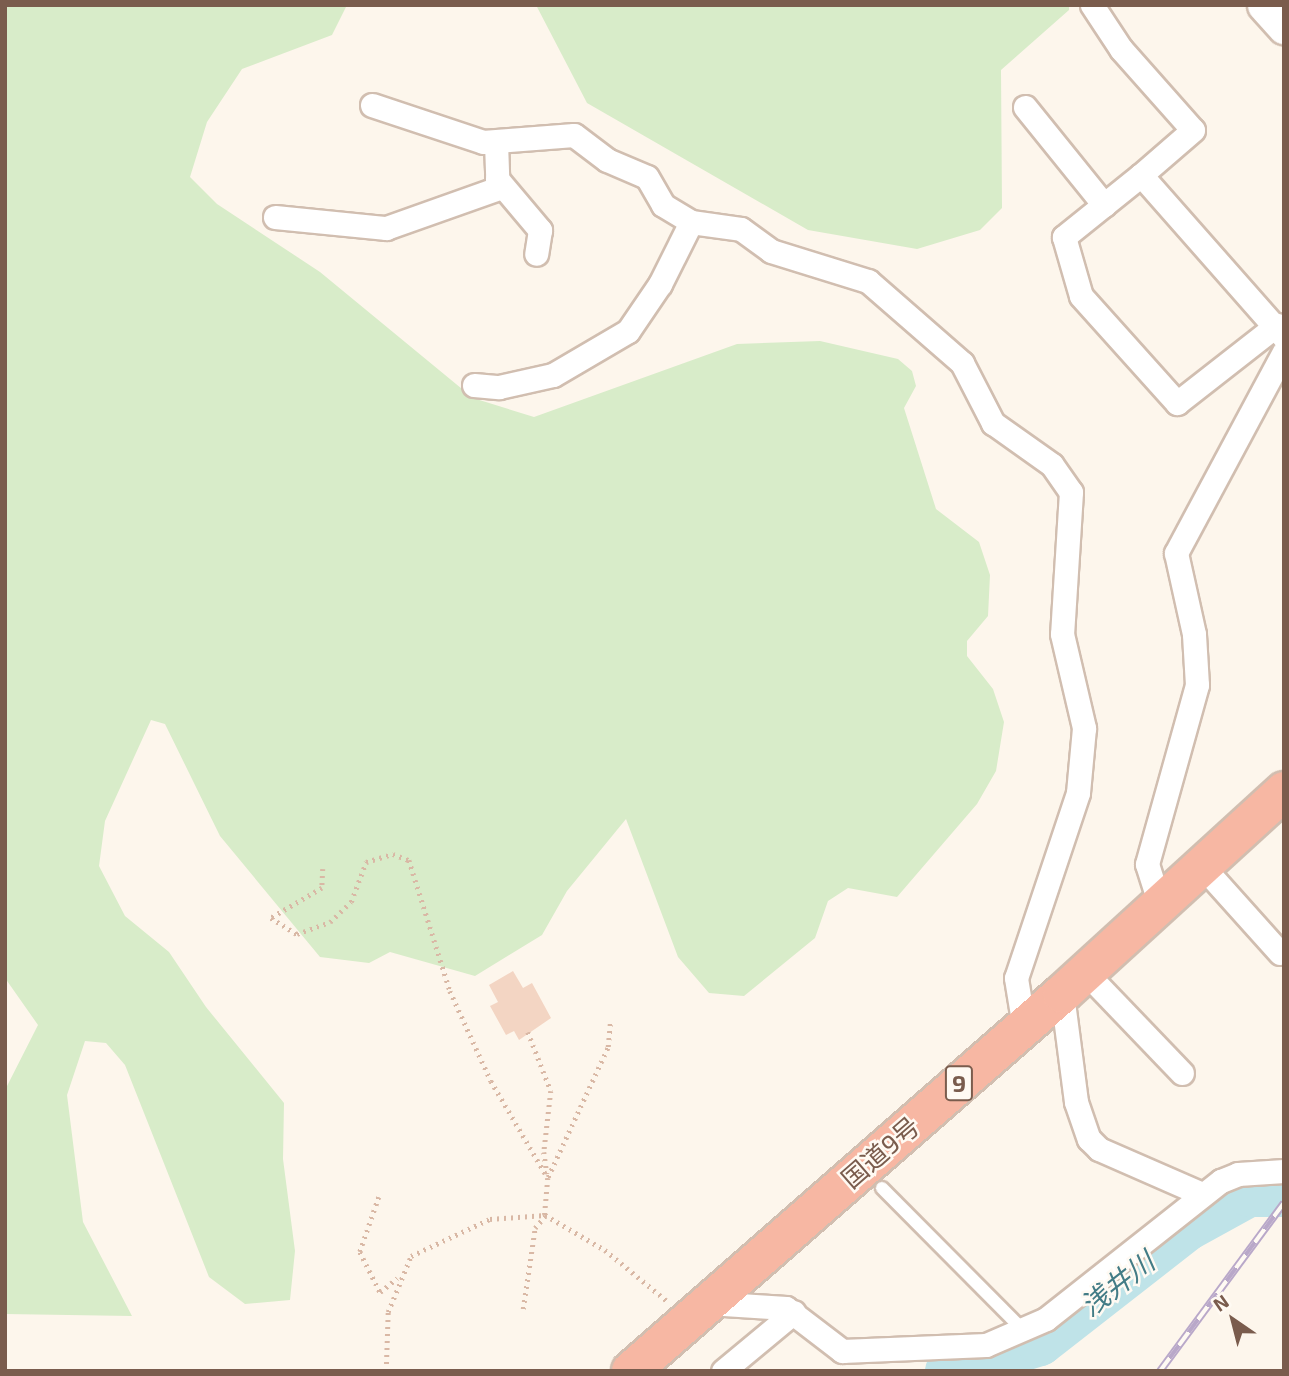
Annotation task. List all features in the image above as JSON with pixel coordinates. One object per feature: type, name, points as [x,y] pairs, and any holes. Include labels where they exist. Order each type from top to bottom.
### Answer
[{"type":"highway","name":"国道9号","points":[[631,1371],[1074,983],[1284,791]]},
{"type":"street","points":[[1092,5],[1121,49],[1193,130],[1064,237],[1081,296],[1177,403],[1281,331],[1141,175]]},
{"type":"street","points":[[1264,5],[1284,27]]},
{"type":"street","points":[[372,105],[496,142],[574,135],[607,160],[647,177],[663,205],[691,222],[741,229],[771,251],[867,281],[962,363],[993,423],[1052,465],[1071,492],[1062,634],[1084,728],[1078,793],[1016,978],[1024,1027]]},
{"type":"street","points":[[1025,107],[1104,205]]},
{"type":"street","points":[[496,142],[494,169],[502,187],[540,230],[536,254]]},
{"type":"street","points":[[275,218],[386,228],[502,187]]},
{"type":"street","points":[[474,385],[499,387],[553,375],[628,331],[660,284],[691,222]]},
{"type":"street","points":[[1160,905],[1147,864],[1198,685],[1194,634],[1176,553],[1284,352]]},
{"type":"street","points":[[1202,866],[1280,953]]},
{"type":"street","points":[[1074,983],[1182,1073]]},
{"type":"street","points":[[1074,983],[1076,1102],[1089,1139],[1099,1149],[1202,1194]]},
{"type":"street","points":[[699,1311],[794,1312],[844,1363],[963,1348],[1024,1331],[1202,1194],[1238,1174],[1284,1171]]},
{"type":"street","points":[[723,1371],[794,1312]]},
{"type":"lane","points":[[882,1188],[1024,1331]]},
{"type":"path","points":[[323,869],[322,888],[271,918],[297,934],[330,922],[351,902],[366,862],[393,855],[409,860],[450,991],[491,1081],[548,1178]]},
{"type":"path","points":[[548,1178],[608,1047],[610,1022]]},
{"type":"path","points":[[523,1310],[535,1227],[545,1215],[548,1178],[544,1152],[551,1091],[528,1032]]},
{"type":"path","points":[[379,1197],[360,1252],[380,1292],[398,1278]]},
{"type":"path","points":[[386,1371],[388,1312],[398,1278],[411,1256],[451,1234],[490,1219],[545,1215],[699,1311]]},
{"type":"green space","points":[[5,5],[347,5],[332,35],[242,69],[207,122],[190,177],[217,204],[320,272],[473,398],[534,417],[737,344],[820,341],[898,359],[912,371],[916,386],[904,408],[936,509],[979,542],[990,575],[988,616],[967,641],[967,656],[993,689],[1004,722],[996,771],[977,804],[897,897],[848,888],[828,901],[815,938],[744,996],[709,993],[678,957],[626,819],[567,891],[542,935],[475,976],[390,952],[369,963],[320,957],[220,836],[165,724],[151,720],[105,821],[99,866],[125,916],[169,952],[206,1007],[284,1103],[283,1159],[295,1251],[290,1300],[245,1304],[209,1277],[125,1065],[106,1043],[85,1041],[67,1095],[83,1222],[132,1316],[5,1314],[5,1090],[38,1025],[5,978]]},
{"type":"green space","points":[[536,5],[1069,5],[1069,10],[1001,70],[1002,208],[980,230],[917,249],[808,230],[587,103]]},
{"type":"building","points":[[513,971],[523,988],[532,983],[551,1018],[519,1040],[514,1031],[506,1035],[490,1006],[498,1002],[489,985]]},
{"type":"waterway","name":"浅井川","points":[[948,1371],[1040,1343],[1187,1228],[1249,1194],[1284,1194]]},
{"type":"railway","points":[[1160,1371],[1284,1203]]}]
